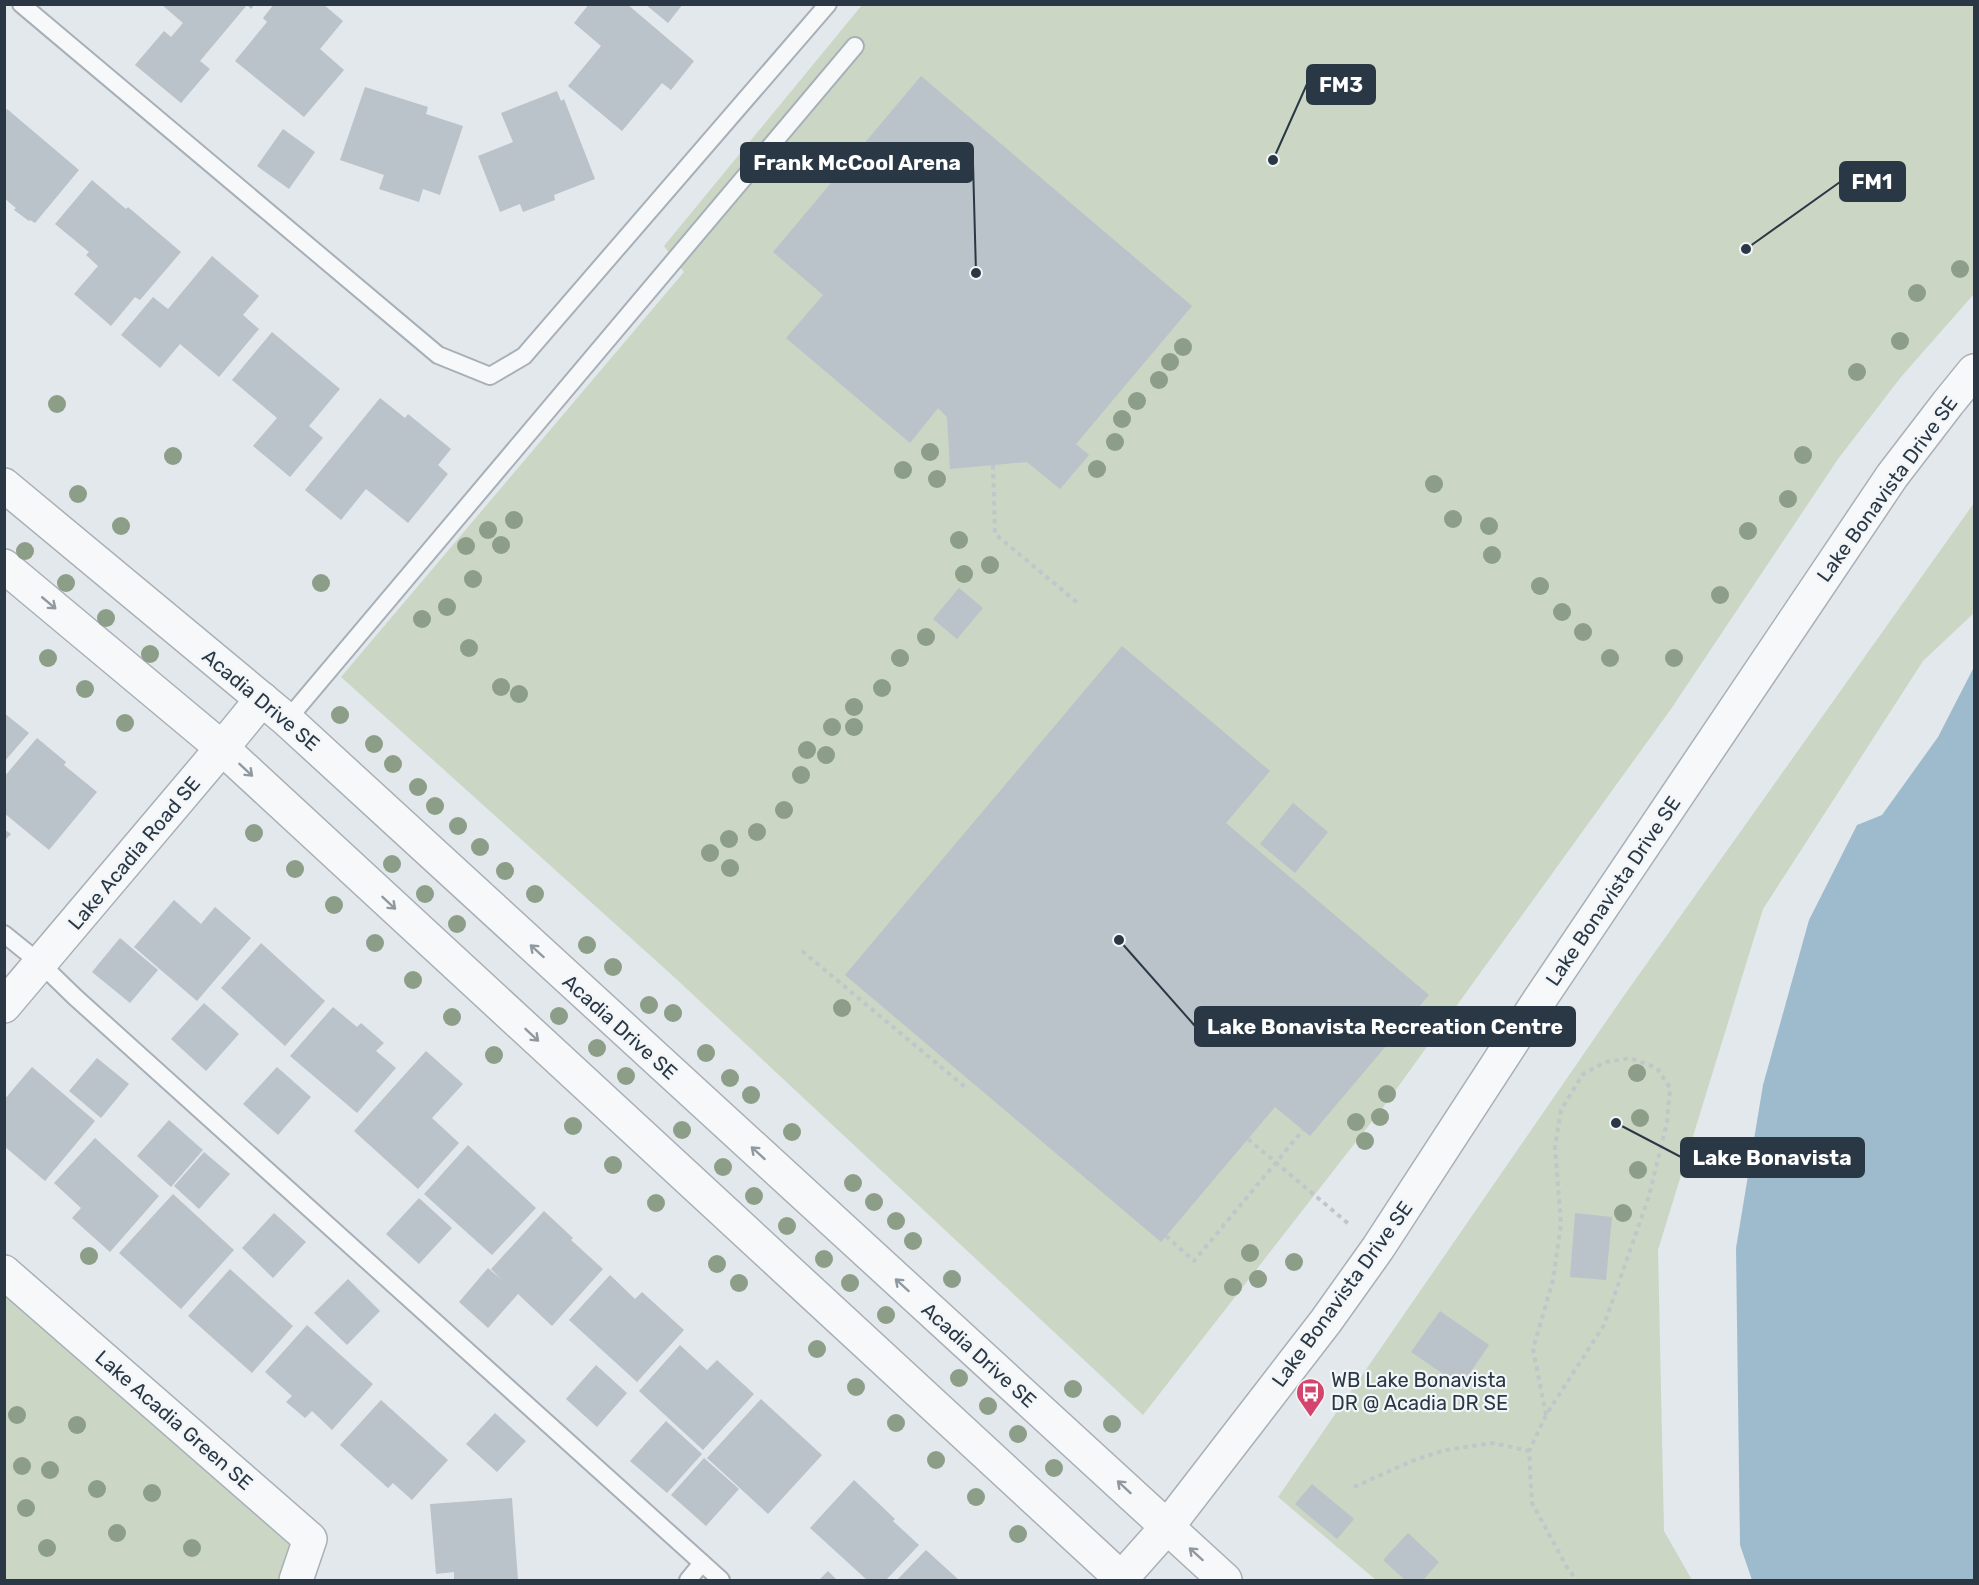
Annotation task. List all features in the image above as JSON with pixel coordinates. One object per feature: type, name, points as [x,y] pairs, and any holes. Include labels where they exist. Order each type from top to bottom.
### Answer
[{"type":"street","name":"Lake Bonavista Drive SE","points":[[1121,1580],[1167,1527],[1326,1321],[1378,1248],[1538,1002],[1892,476],[1974,371]]},
{"type":"street","name":"Acadia Drive SE","points":[[4,485],[288,720],[1225,1581]]},
{"type":"street","points":[[4,566],[222,748],[1121,1580]]},
{"type":"street","name":"Lake Acadia Road SE","points":[[4,1006],[262,699]]},
{"type":"street","name":"Lake Acadia Green SE","points":[[4,1272],[310,1539],[296,1581]]},
{"type":"lane","points":[[21,4],[438,355],[490,376],[524,356],[828,4]]},
{"type":"lane","points":[[288,720],[855,46]]},
{"type":"lane","points":[[4,934],[40,963],[721,1581]]},
{"type":"lane","points":[[688,1581],[702,1563]]},
{"type":"path","points":[[993,465],[995,534],[1079,604]]},
{"type":"path","points":[[802,951],[965,1087]]},
{"type":"path","points":[[1546,1415],[1533,1349],[1553,1280],[1561,1224],[1555,1147],[1561,1110],[1583,1074],[1606,1062],[1630,1058],[1657,1068],[1670,1088],[1667,1122],[1649,1196],[1604,1325],[1546,1415],[1529,1451],[1532,1503],[1577,1581]]},
{"type":"path","points":[[1166,1236],[1194,1261],[1303,1130]]},
{"type":"path","points":[[1248,1139],[1378,1248]]},
{"type":"path","points":[[1353,1487],[1412,1461],[1445,1450],[1493,1443],[1529,1451]]},
{"type":"green space","points":[[862,5],[1974,5],[1974,294],[1901,377],[1838,459],[1671,709],[1387,1102],[1143,1415],[673,976],[341,677],[684,272],[664,246]]},
{"type":"green space","points":[[1974,503],[1974,613],[1923,661],[1763,909],[1658,1250],[1664,1531],[1692,1580],[1376,1580],[1278,1497],[1623,997]]},
{"type":"green space","points":[[4,1272],[310,1539],[296,1580],[5,1580]]},
{"type":"water","points":[[1974,667],[1974,1580],[1752,1580],[1740,1545],[1736,1248],[1763,1085],[1809,920],[1857,825],[1882,815],[1938,737]]},
{"type":"building","points":[[161,4],[255,4],[251,9],[247,5],[200,61],[210,69],[181,103],[135,65],[164,31],[171,37],[183,23]]},
{"type":"building","points":[[274,4],[323,4],[343,21],[320,49],[344,70],[304,117],[235,61],[267,22],[263,18]]},
{"type":"building","points":[[589,4],[627,4],[694,61],[671,90],[662,83],[622,131],[568,86],[601,46],[574,23]]},
{"type":"building","points":[[645,4],[683,4],[668,23]]},
{"type":"building","points":[[921,76],[1192,306],[1076,444],[1089,455],[1060,489],[1027,462],[950,469],[947,417],[938,408],[910,443],[786,338],[823,295],[773,252]]},
{"type":"building","points":[[365,87],[428,107],[426,114],[463,126],[440,195],[423,189],[419,202],[379,189],[384,175],[340,160]]},
{"type":"building","points":[[557,91],[561,101],[564,99],[595,179],[554,195],[555,200],[523,212],[520,204],[500,212],[478,156],[513,142],[501,113]]},
{"type":"building","points":[[7,109],[79,170],[35,223],[14,210],[16,208],[4,198],[4,113]]},
{"type":"building","points":[[283,129],[315,152],[289,189],[257,166]]},
{"type":"building","points":[[92,180],[181,252],[140,300],[135,297],[111,326],[74,294],[98,266],[86,255],[89,252],[55,224]]},
{"type":"building","points":[[212,256],[259,296],[243,315],[259,329],[219,377],[180,344],[160,368],[121,335],[153,297],[168,309]]},
{"type":"building","points":[[272,332],[340,389],[309,426],[323,438],[290,477],[253,446],[277,418],[232,380]]},
{"type":"building","points":[[380,398],[405,418],[408,414],[451,449],[438,465],[448,474],[408,523],[366,489],[341,520],[305,490]]},
{"type":"building","points":[[959,588],[983,608],[957,639],[933,619]]},
{"type":"building","points":[[1122,646],[1270,771],[1226,823],[1429,995],[1310,1136],[1275,1107],[1161,1242],[845,975]]},
{"type":"building","points":[[4,713],[29,733],[4,762]]},
{"type":"building","points":[[37,738],[66,762],[64,765],[97,792],[49,850],[4,813],[4,777]]},
{"type":"building","points":[[1293,803],[1328,832],[1295,873],[1260,844]]},
{"type":"building","points":[[4,829],[11,834],[4,841]]},
{"type":"building","points":[[174,900],[201,924],[215,907],[251,938],[197,1001],[134,947]]},
{"type":"building","points":[[120,938],[158,970],[130,1003],[92,972]]},
{"type":"building","points":[[261,943],[325,1001],[285,1046],[221,988]]},
{"type":"building","points":[[204,1003],[239,1034],[206,1071],[171,1039]]},
{"type":"building","points":[[333,1007],[357,1027],[361,1023],[384,1043],[376,1051],[396,1068],[357,1113],[290,1056]]},
{"type":"building","points":[[426,1051],[463,1084],[432,1118],[459,1143],[418,1189],[354,1131]]},
{"type":"building","points":[[97,1058],[129,1084],[101,1118],[69,1091]]},
{"type":"building","points":[[32,1067],[95,1121],[45,1181],[4,1146],[4,1100]]},
{"type":"building","points":[[277,1067],[311,1097],[278,1135],[243,1104]]},
{"type":"building","points":[[169,1120],[203,1150],[171,1187],[137,1156]]},
{"type":"building","points":[[95,1138],[159,1196],[110,1252],[72,1218],[81,1208],[54,1183]]},
{"type":"building","points":[[468,1145],[536,1208],[492,1255],[424,1194]]},
{"type":"building","points":[[204,1152],[230,1174],[199,1209],[174,1186]]},
{"type":"building","points":[[173,1194],[234,1250],[181,1309],[119,1253]]},
{"type":"building","points":[[419,1198],[452,1228],[419,1264],[386,1234]]},
{"type":"building","points":[[544,1211],[603,1269],[552,1326],[518,1294],[488,1328],[459,1302],[488,1268],[502,1280],[491,1269]]},
{"type":"building","points":[[274,1213],[306,1242],[273,1278],[242,1248]]},
{"type":"building","points":[[1575,1213],[1612,1217],[1606,1280],[1570,1277]]},
{"type":"building","points":[[230,1269],[293,1326],[252,1373],[188,1316]]},
{"type":"building","points":[[610,1275],[635,1299],[642,1292],[684,1330],[637,1382],[569,1320]]},
{"type":"building","points":[[348,1279],[380,1311],[347,1345],[314,1313]]},
{"type":"building","points":[[1440,1311],[1489,1345],[1461,1386],[1411,1352]]},
{"type":"building","points":[[307,1325],[373,1384],[332,1430],[312,1411],[305,1418],[286,1402],[292,1396],[265,1372]]},
{"type":"building","points":[[680,1345],[707,1370],[717,1360],[754,1394],[703,1450],[639,1391]]},
{"type":"building","points":[[596,1365],[627,1393],[597,1427],[566,1399]]},
{"type":"building","points":[[761,1399],[822,1455],[768,1514],[707,1458]]},
{"type":"building","points":[[381,1400],[448,1460],[412,1500],[393,1483],[388,1488],[340,1445]]},
{"type":"building","points":[[495,1413],[526,1441],[497,1472],[466,1444]]},
{"type":"building","points":[[666,1421],[702,1454],[667,1493],[630,1461]]},
{"type":"building","points":[[704,1458],[739,1489],[706,1526],[671,1495]]},
{"type":"building","points":[[854,1480],[919,1545],[886,1580],[867,1580],[810,1528]]},
{"type":"building","points":[[1312,1484],[1354,1519],[1337,1539],[1295,1504]]},
{"type":"building","points":[[512,1498],[518,1580],[454,1580],[454,1572],[436,1574],[430,1504]]},
{"type":"building","points":[[1408,1533],[1439,1562],[1423,1580],[1405,1580],[1383,1560]]},
{"type":"building","points":[[926,1550],[959,1580],[897,1580]]},
{"type":"building","points":[[828,1571],[837,1580],[819,1580]]},
{"type":"place","name":"FM3","points":[[1273,160]]},
{"type":"place","name":"FM1","points":[[1746,249]]},
{"type":"place","name":"Frank McCool Arena","points":[[976,273]]},
{"type":"place","name":"Lake Bonavista Recreation Centre","points":[[1119,940]]},
{"type":"place","name":"Lake Bonavista","points":[[1616,1123]]},
{"type":"place","name":"WB Lake Bonavista DR @ Acadia DR SE","points":[[1310,1418]]}]
